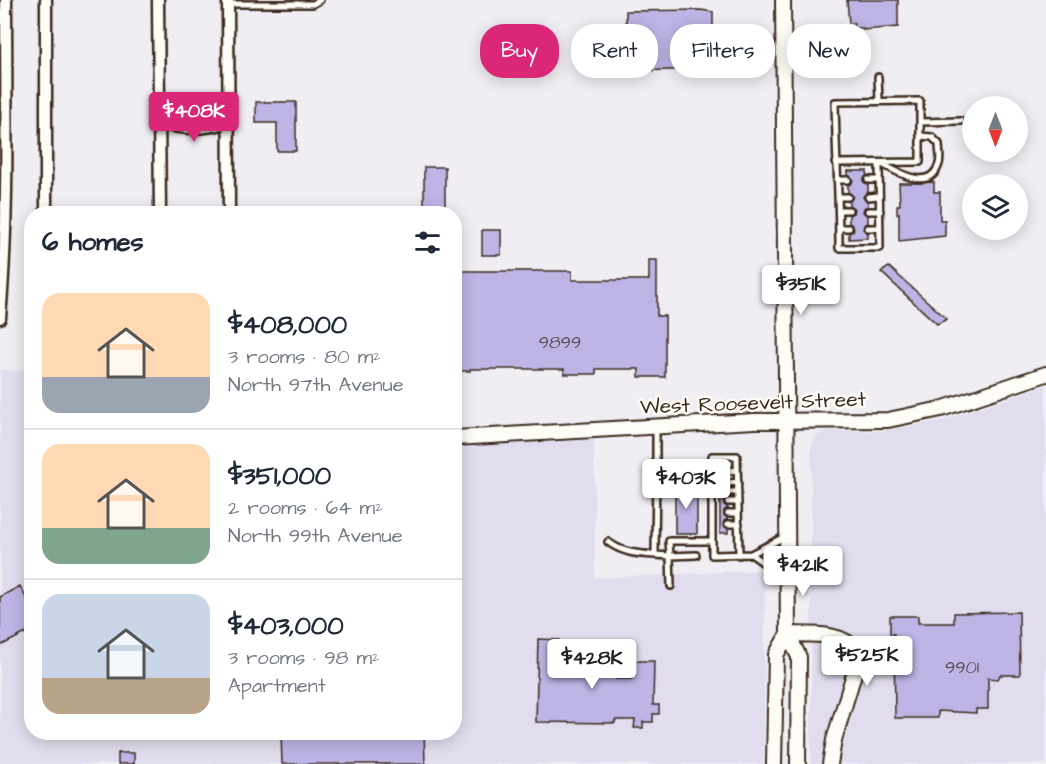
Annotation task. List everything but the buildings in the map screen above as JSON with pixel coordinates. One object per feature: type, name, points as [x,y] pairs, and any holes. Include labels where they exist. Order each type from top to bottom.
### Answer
[{"type":"main road","points":[[783,0],[788,634],[799,657],[798,764]]},
{"type":"main road","name":"West Roosevelt Street","points":[[462,438],[656,426],[888,420],[941,409],[1046,374]]},
{"type":"main road","points":[[774,764],[776,655],[788,634]]},
{"type":"main road","points":[[788,634],[838,638],[847,641],[856,650],[857,664],[834,740],[830,764]]},
{"type":"street","points":[[0,318],[6,0]]},
{"type":"street","points":[[46,0],[46,206]]},
{"type":"street","points":[[158,0],[160,206]]},
{"type":"street","points":[[228,2],[229,206]]},
{"type":"street","points":[[160,122],[178,128],[208,128],[229,122]]},
{"type":"lane","points":[[228,2],[313,4],[320,0]]},
{"type":"lane","points":[[878,77],[879,100]]},
{"type":"lane","points":[[836,163],[920,162],[920,101],[835,102],[836,163],[839,210],[839,248],[880,248],[879,163]]},
{"type":"lane","points":[[920,122],[961,121]]},
{"type":"lane","points":[[879,163],[909,177],[927,178],[939,164],[939,144],[932,137],[920,136]]},
{"type":"lane","points":[[837,180],[848,180]]},
{"type":"lane","points":[[867,180],[879,180]]},
{"type":"lane","points":[[868,197],[879,196]]},
{"type":"lane","points":[[838,197],[848,197]]},
{"type":"lane","points":[[839,210],[849,210]]},
{"type":"lane","points":[[868,211],[880,211]]},
{"type":"lane","points":[[839,228],[849,228]]},
{"type":"lane","points":[[868,228],[880,228]]},
{"type":"lane","points":[[656,426],[656,555]]},
{"type":"lane","points":[[712,555],[712,456],[737,456],[739,555]]},
{"type":"lane","points":[[656,470],[720,470]]},
{"type":"lane","points":[[728,471],[737,470]]},
{"type":"lane","points":[[728,483],[738,482]]},
{"type":"lane","points":[[711,483],[720,483]]},
{"type":"lane","points":[[711,492],[720,492]]},
{"type":"lane","points":[[728,492],[738,492]]},
{"type":"lane","points":[[712,502],[720,502]]},
{"type":"lane","points":[[728,502],[738,502]]},
{"type":"lane","points":[[712,513],[720,513]]},
{"type":"lane","points":[[728,513],[738,513]]},
{"type":"lane","points":[[712,524],[720,524]]},
{"type":"lane","points":[[728,524],[739,524]]},
{"type":"lane","points":[[704,555],[751,554],[787,536]]},
{"type":"lane","points":[[670,586],[669,541],[712,541]]},
{"type":"lane","points":[[608,543],[629,553],[696,555]]},
{"type":"lane","points":[[751,554],[788,579]]},
{"type":"shaded area","points":[[0,370],[24,371],[24,740],[462,740],[462,438],[594,430],[595,578],[765,570],[764,764],[0,764]]},
{"type":"shaded area","points":[[1046,385],[1046,764],[811,764],[811,450],[813,441],[826,431],[881,431],[940,421]]}]
